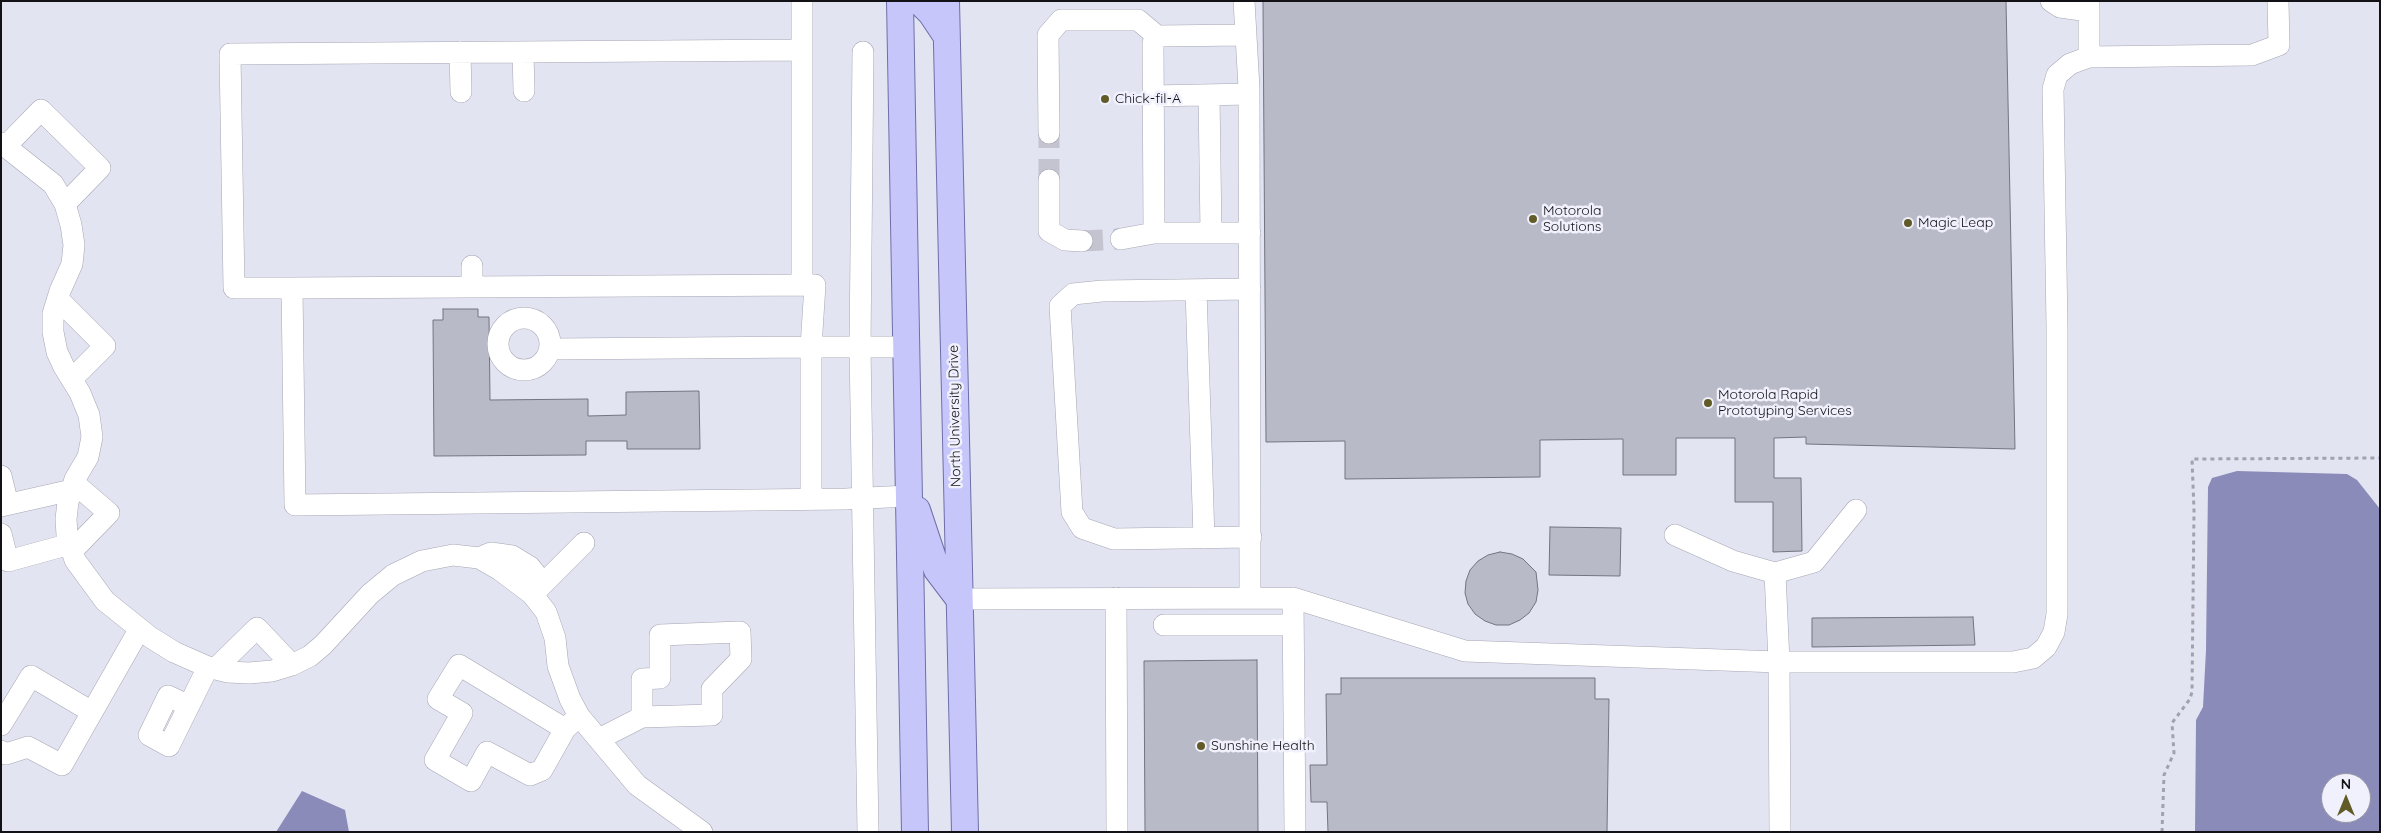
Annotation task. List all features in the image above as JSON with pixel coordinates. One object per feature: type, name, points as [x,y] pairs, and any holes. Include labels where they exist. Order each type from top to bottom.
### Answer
[{"type":"main road","points":[[900,1],[915,832]]},
{"type":"main road","points":[[919,1],[931,13],[945,34]]},
{"type":"main road","name":"North University Drive","points":[[946,1],[945,34],[965,832]]},
{"type":"main road","points":[[909,496],[921,520],[937,570],[959,599]]},
{"type":"street","points":[[802,1],[802,285]]},
{"type":"street","points":[[1244,1],[1249,94],[1250,598]]},
{"type":"street","points":[[2051,1],[2066,9],[2089,6],[2089,56]]},
{"type":"street","points":[[959,599],[1293,598],[1465,651],[1779,662],[2013,662],[2033,658],[2046,648],[2054,632],[2057,614],[2057,326],[2053,89],[2058,75],[2070,64],[2089,56],[2252,55],[2279,45],[2278,1]]},
{"type":"street","points":[[1049,133],[1048,35],[1061,20],[1138,20],[1157,36],[1246,35]]},
{"type":"street","points":[[1154,233],[1153,43],[1157,36]]},
{"type":"street","points":[[802,50],[230,54],[234,288],[815,285],[811,347],[811,500]]},
{"type":"street","points":[[460,52],[460,92]]},
{"type":"street","points":[[523,52],[524,91]]},
{"type":"street","points":[[863,52],[860,347],[868,832]]},
{"type":"street","points":[[1153,96],[1249,94]]},
{"type":"street","points":[[1209,95],[1211,233]]},
{"type":"street","points":[[65,204],[100,168],[41,110],[4,145],[53,184],[65,204],[74,245],[72,264],[53,314],[53,332],[57,352],[89,414],[92,437],[88,456],[73,486],[66,519],[75,560],[105,601],[139,630],[174,652],[212,668],[249,673],[272,671],[292,665],[310,656],[323,645],[370,594],[394,575],[422,561],[454,555],[479,558],[538,589],[555,638],[558,666],[570,700],[572,723],[542,770],[530,775],[487,752],[471,781],[435,760],[462,713],[438,698],[459,665],[572,723],[599,739],[637,785],[702,832]]},
{"type":"street","points":[[1049,180],[1049,231],[1065,240],[1082,240]]},
{"type":"street","points":[[1121,239],[1154,233],[1250,233]]},
{"type":"street","points":[[472,266],[472,287]]},
{"type":"street","points":[[292,288],[295,505],[811,500],[909,496]]},
{"type":"street","points":[[1250,289],[1102,291],[1072,294],[1060,306],[1072,512],[1082,528],[1114,539],[1251,537]]},
{"type":"street","points":[[1196,290],[1204,538]]},
{"type":"street","points":[[58,300],[105,346],[72,379]]},
{"type":"street","points":[[550,349],[906,347]]},
{"type":"street","points":[[1,476],[5,504],[73,486]]},
{"type":"street","points":[[1,534],[8,561],[71,547],[109,513],[73,486]]},
{"type":"street","points":[[1675,535],[1733,561],[1775,573],[1814,562],[1856,510]]},
{"type":"street","points":[[538,589],[584,543]]},
{"type":"street","points":[[1775,573],[1779,662],[1780,832]]},
{"type":"street","points":[[1116,598],[1116,832]]},
{"type":"street","points":[[1226,598],[1268,625]]},
{"type":"street","points":[[1293,598],[1295,832]]},
{"type":"street","points":[[1164,626],[1293,624]]},
{"type":"street","points":[[189,706],[212,668],[257,628],[292,665]]},
{"type":"street","points":[[1,751],[6,754],[28,748],[62,765],[139,630]]},
{"type":"street","points":[[599,739],[642,717],[712,715],[712,688],[742,659],[740,632],[660,635],[660,678],[642,679],[642,717]]},
{"type":"street","points":[[1,725],[31,676],[92,712]]},
{"type":"path","points":[[2162,832],[2164,775],[2174,753],[2172,723],[2190,699],[2192,692],[2194,510],[2192,459],[2380,458]]},
{"type":"water","points":[[2237,471],[2347,474],[2357,480],[2380,509],[2380,832],[2195,832],[2196,720],[2203,707],[2206,650],[2208,487],[2212,478]]},
{"type":"water","points":[[302,791],[345,810],[349,832],[276,832]]},
{"type":"building","name":"Motorola Solutions","points":[[1263,1],[2006,1],[2015,449],[1806,444],[1806,437],[1774,438],[1774,478],[1801,478],[1802,551],[1773,552],[1773,502],[1735,502],[1735,438],[1676,438],[1676,475],[1623,475],[1623,439],[1540,440],[1540,477],[1345,479],[1345,441],[1266,442]]},
{"type":"building","points":[[443,309],[478,309],[478,317],[489,317],[490,400],[588,399],[588,416],[626,415],[626,392],[699,391],[700,449],[627,449],[627,441],[586,441],[586,455],[434,456],[433,320],[443,320]]},
{"type":"building","points":[[1550,527],[1621,528],[1620,576],[1549,575]]},
{"type":"building","points":[[1500,552],[1512,554],[1523,559],[1536,572],[1538,590],[1536,602],[1529,613],[1509,625],[1496,625],[1485,621],[1475,614],[1468,604],[1465,593],[1466,581],[1470,570],[1478,561],[1488,555]]},
{"type":"building","points":[[1973,617],[1975,645],[1812,647],[1812,618]]},
{"type":"building","name":"Sunshine Health","points":[[1257,660],[1258,832],[1145,832],[1144,661]]},
{"type":"building","points":[[1341,678],[1595,678],[1595,699],[1609,699],[1607,832],[1328,832],[1327,802],[1311,802],[1310,765],[1327,765],[1326,694],[1341,694]]},
{"type":"tunnel","points":[[1049,133],[1049,180]]},
{"type":"tunnel","points":[[1082,241],[1121,239]]},
{"type":"place","name":"Chick-fil-A","points":[[1105,99]]},
{"type":"place","name":"Motorola Solutions","points":[[1533,219]]},
{"type":"place","name":"Magic Leap","points":[[1908,223]]},
{"type":"place","name":"Motorola Rapid Prototyping Services","points":[[1708,403]]},
{"type":"place","name":"Sunshine Health","points":[[1201,746]]}]
